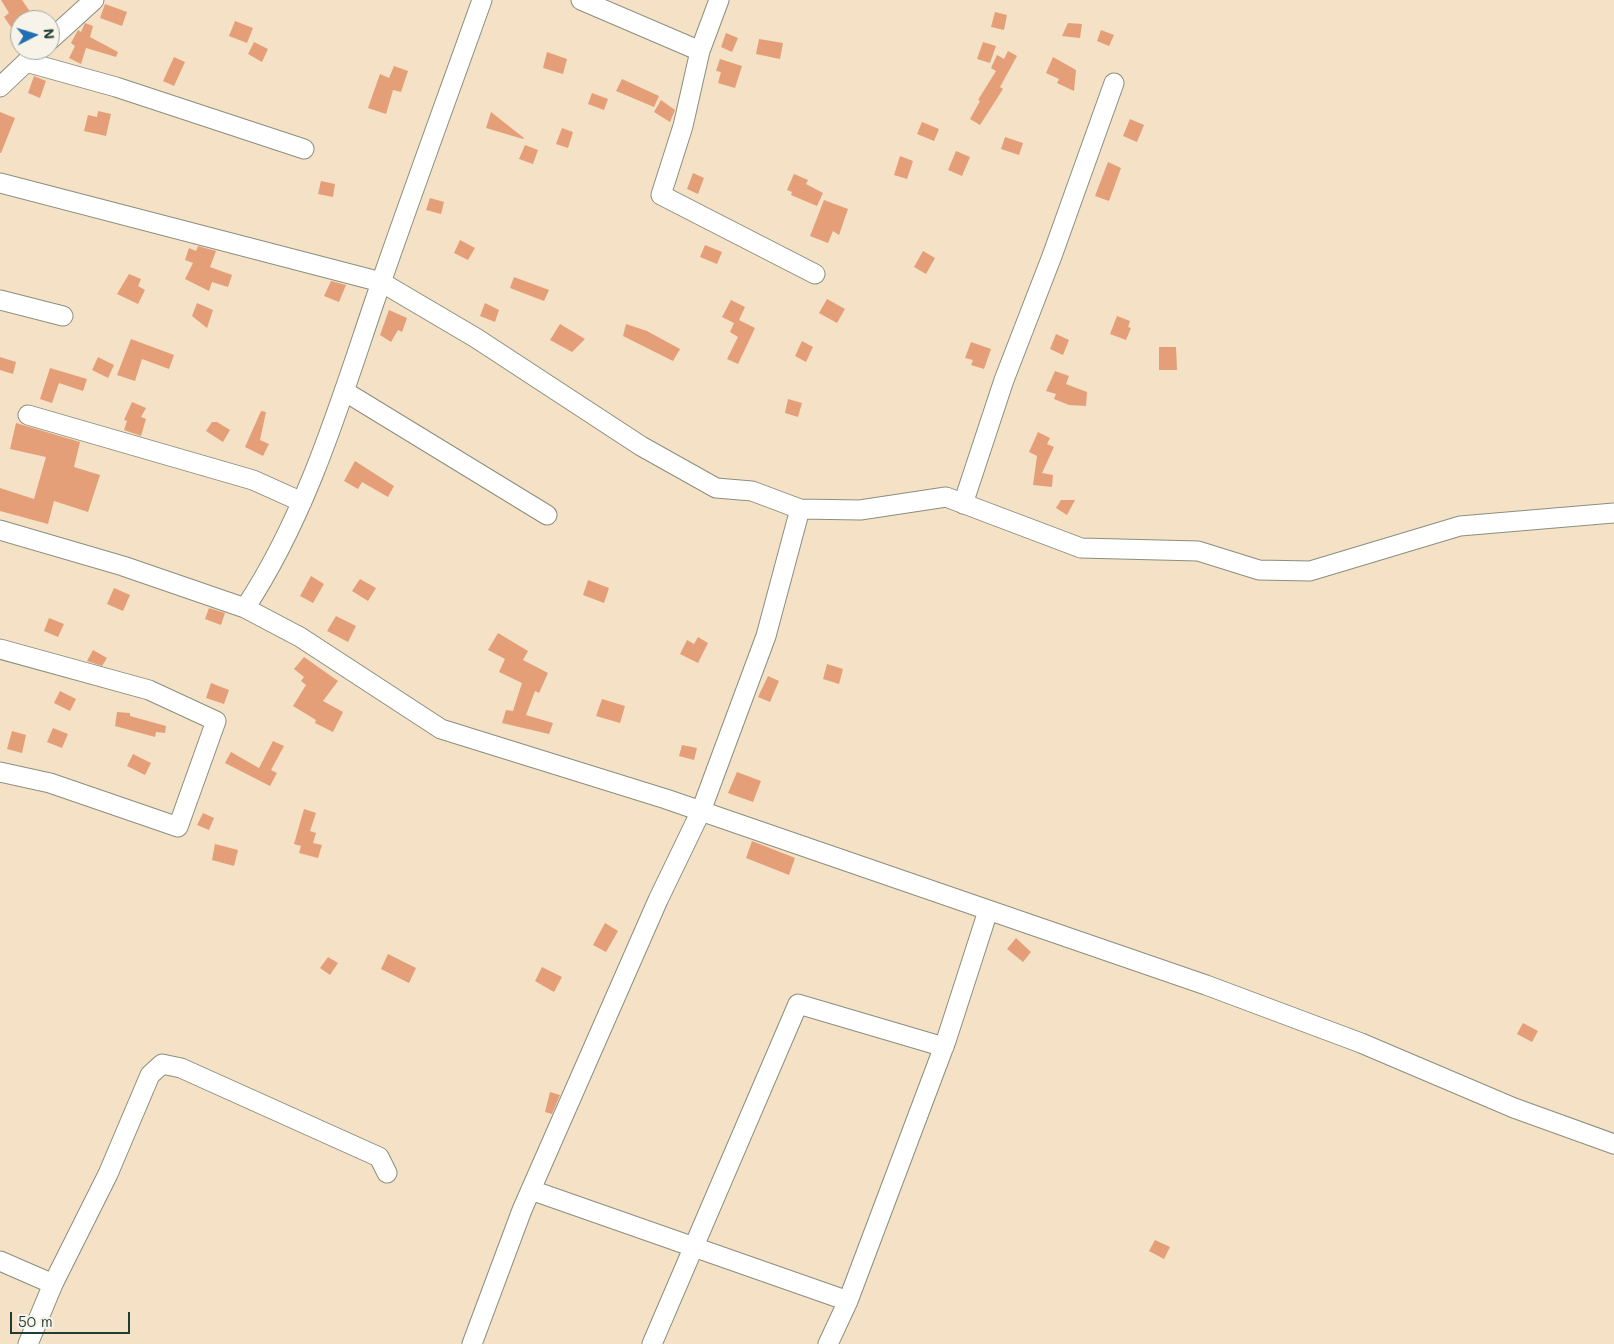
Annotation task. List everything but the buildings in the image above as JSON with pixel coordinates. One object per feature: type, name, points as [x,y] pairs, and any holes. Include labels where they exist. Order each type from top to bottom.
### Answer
[{"type":"street","points":[[60,31],[94,0]]},
{"type":"street","points":[[245,608],[258,588],[302,502],[344,391],[482,0]]},
{"type":"street","points":[[581,0],[700,51]]},
{"type":"street","points":[[719,0],[700,51],[683,126],[661,196],[815,274]]},
{"type":"street","points":[[0,87],[29,60]]},
{"type":"street","points":[[44,60],[116,87],[304,149]]},
{"type":"street","points":[[963,504],[1004,380],[1052,256],[1114,83]]},
{"type":"street","points":[[0,183],[381,282],[476,338],[641,446],[716,488],[752,491],[800,509],[860,510],[946,497],[1081,548],[1198,551],[1260,570],[1310,571],[1460,526],[1614,513]]},
{"type":"street","points":[[0,300],[63,316]]},
{"type":"street","points":[[344,391],[547,516]]},
{"type":"street","points":[[28,415],[252,480],[302,502]]},
{"type":"street","points":[[472,1344],[531,1190],[658,900],[701,810],[766,636],[800,509]]},
{"type":"street","points":[[0,530],[124,566],[245,608],[300,638],[440,729],[701,810],[1206,985],[1333,1033],[1514,1108],[1614,1144]]},
{"type":"street","points":[[0,649],[149,690],[216,721],[178,827],[50,783],[0,772]]},
{"type":"street","points":[[828,1344],[848,1301],[944,1047],[988,910]]},
{"type":"street","points":[[652,1344],[798,1004],[944,1047]]},
{"type":"street","points":[[28,1344],[53,1284],[108,1174],[150,1075],[162,1064],[181,1068],[379,1157],[387,1173]]},
{"type":"street","points":[[531,1190],[848,1301]]},
{"type":"street","points":[[0,1261],[53,1284]]}]
